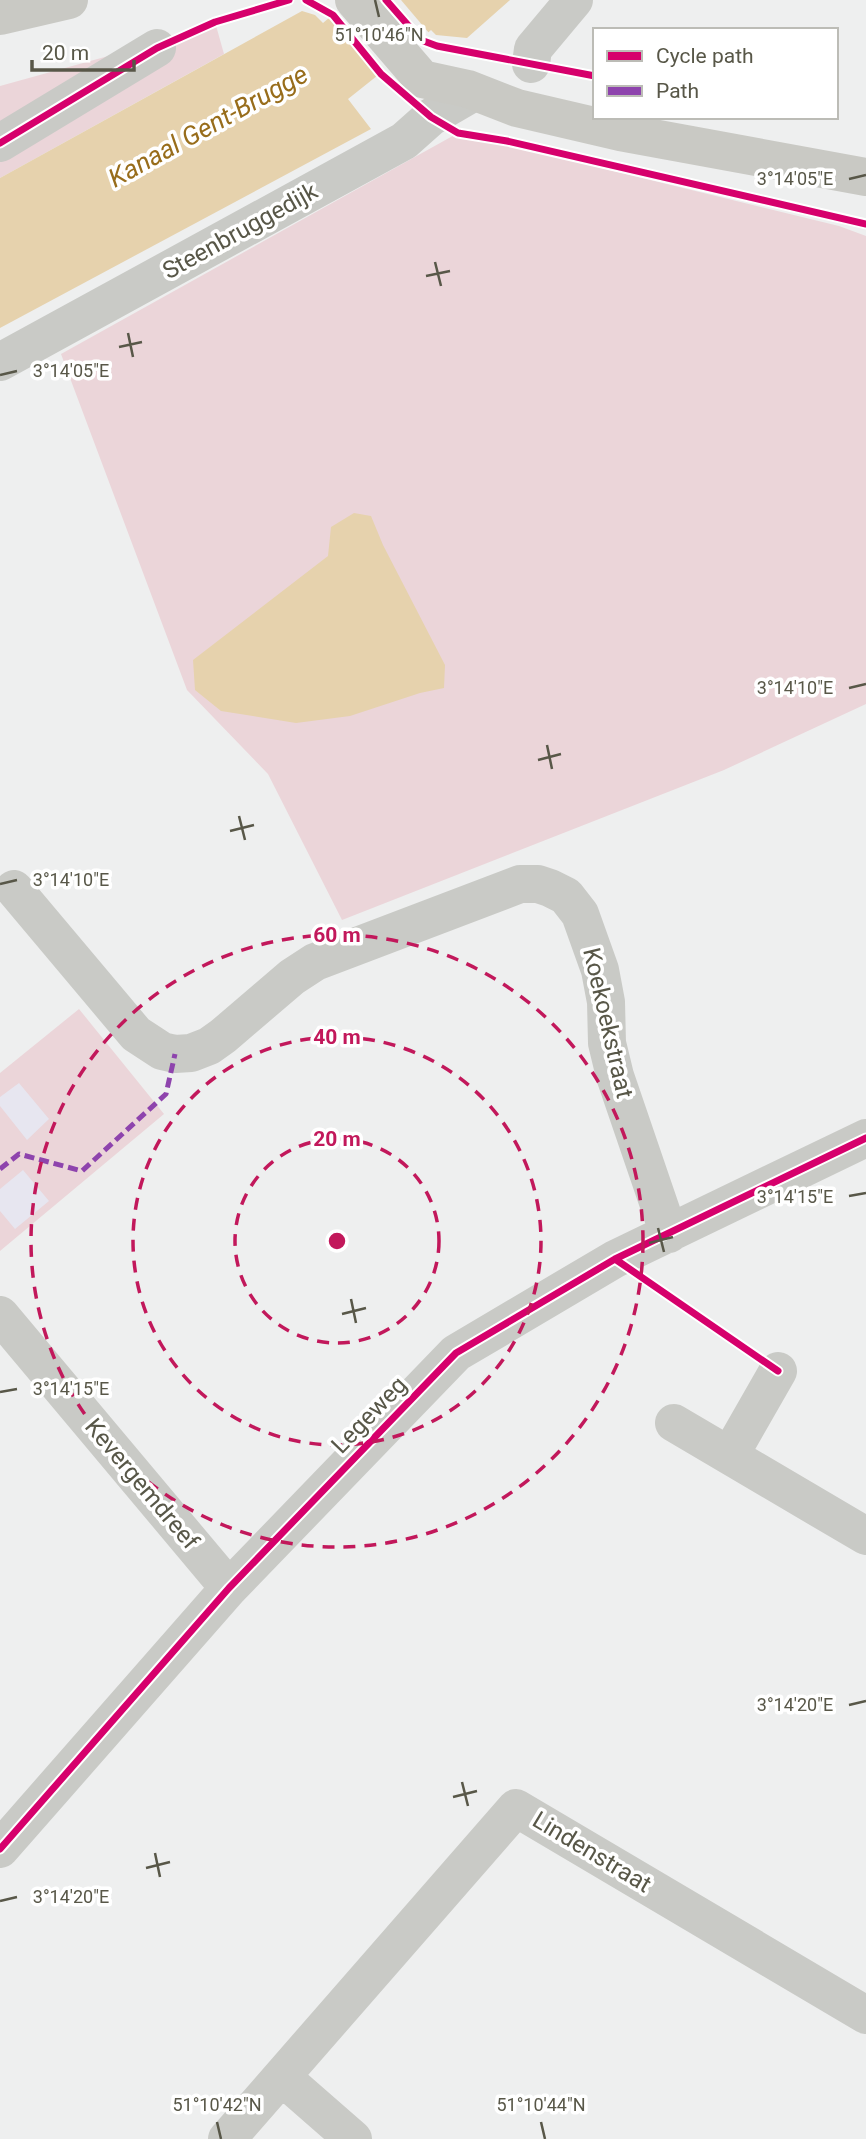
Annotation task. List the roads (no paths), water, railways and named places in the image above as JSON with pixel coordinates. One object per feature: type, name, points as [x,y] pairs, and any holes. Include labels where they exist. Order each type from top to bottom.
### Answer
[{"type":"main road","points":[[0,16],[69,0]]},
{"type":"main road","points":[[354,0],[422,79],[474,92],[517,108],[620,132],[866,177]]},
{"type":"street","points":[[531,64],[533,49],[574,0]]},
{"type":"street","points":[[0,143],[157,48]]},
{"type":"street","name":"Steenbruggedijk","points":[[0,362],[404,141],[431,117],[474,92]]},
{"type":"street","name":"Koekoekstraat","points":[[14,889],[136,1034],[162,1052],[175,1054],[191,1053],[209,1046],[292,977],[337,952],[520,884],[538,884],[566,896],[580,914],[600,970],[606,1002],[607,1043],[615,1076],[669,1234]]},
{"type":"street","name":"Legeweg","points":[[0,1849],[229,1588],[456,1353],[615,1259],[866,1138]]},
{"type":"street","name":"Kevergemdreef","points":[[4,1329],[229,1588]]},
{"type":"street","points":[[730,1455],[778,1371]]},
{"type":"street","points":[[674,1423],[866,1536]]},
{"type":"street","name":"Lindenstraat","points":[[227,2139],[516,1808],[866,2015]]},
{"type":"street","points":[[282,2077],[353,2139]]},
{"type":"water","name":"Kanaal Gent-Brugge","points":[[350,0],[510,0],[467,38],[436,35],[431,30],[348,99],[371,129],[0,328],[0,178],[302,11],[315,15],[323,23]]},
{"type":"water","points":[[354,513],[371,516],[383,545],[445,665],[444,688],[350,716],[296,723],[221,711],[195,690],[193,660],[328,556],[331,527]]}]
